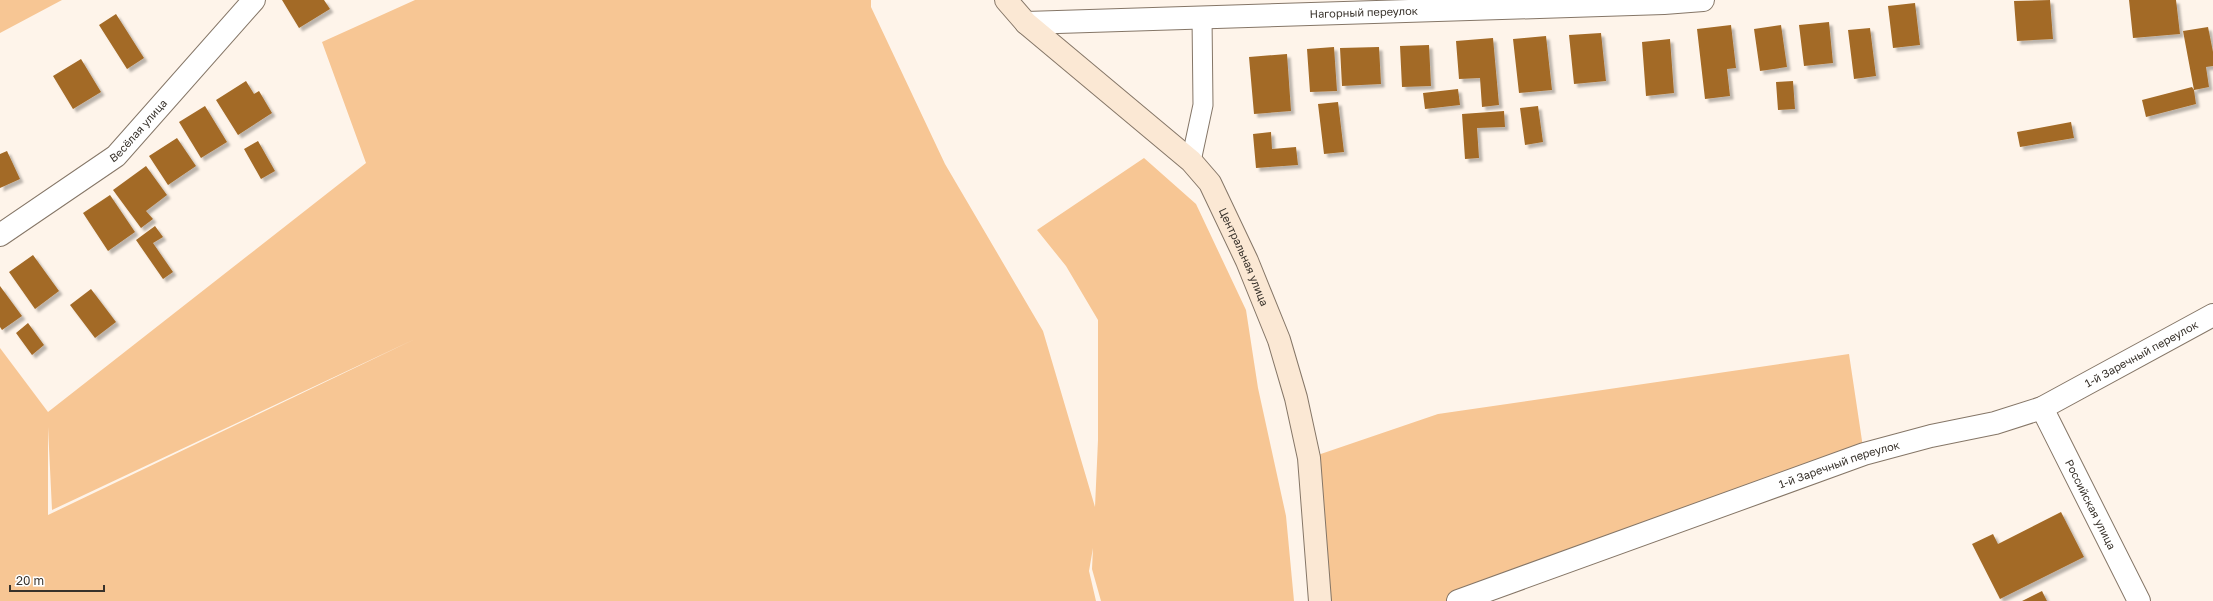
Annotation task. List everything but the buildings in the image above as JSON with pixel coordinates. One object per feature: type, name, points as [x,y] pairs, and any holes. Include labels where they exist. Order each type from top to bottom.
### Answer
[{"type":"street","name":"Весёлая улица","points":[[0,235],[116,156],[254,0]]},
{"type":"street","name":"Центральная улица","points":[[1006,0],[1026,23],[1191,161],[1210,183],[1247,261],[1279,340],[1296,398],[1309,458],[1320,601]]},
{"type":"street","name":"Нагорный переулок","points":[[1026,23],[1656,4],[1703,0]]},
{"type":"street","name":"1-й Заречный переулок","points":[[1458,601],[1864,454],[1931,436],[1995,423],[2042,408],[2213,315]]},
{"type":"street","name":"Российская улица","points":[[2042,408],[2139,601]]},
{"type":"lane","points":[[1191,161],[1203,104],[1202,17]]},
{"type":"shaded area","points":[[0,0],[62,0],[0,33]]},
{"type":"shaded area","points":[[415,0],[871,0],[871,7],[945,164],[1043,331],[1095,507],[1098,440],[1098,320],[1066,266],[1037,230],[1144,158],[1196,204],[1246,310],[1258,388],[1286,516],[1294,601],[1101,601],[1092,569],[1093,548],[1089,571],[1096,601],[0,601],[0,348],[48,412],[366,163],[322,42]],"holes":[[[415,339],[48,515],[48,427],[52,510]]]},
{"type":"shaded area","points":[[1849,354],[1864,454],[1458,601],[1320,601],[1309,458],[1438,414]]}]
